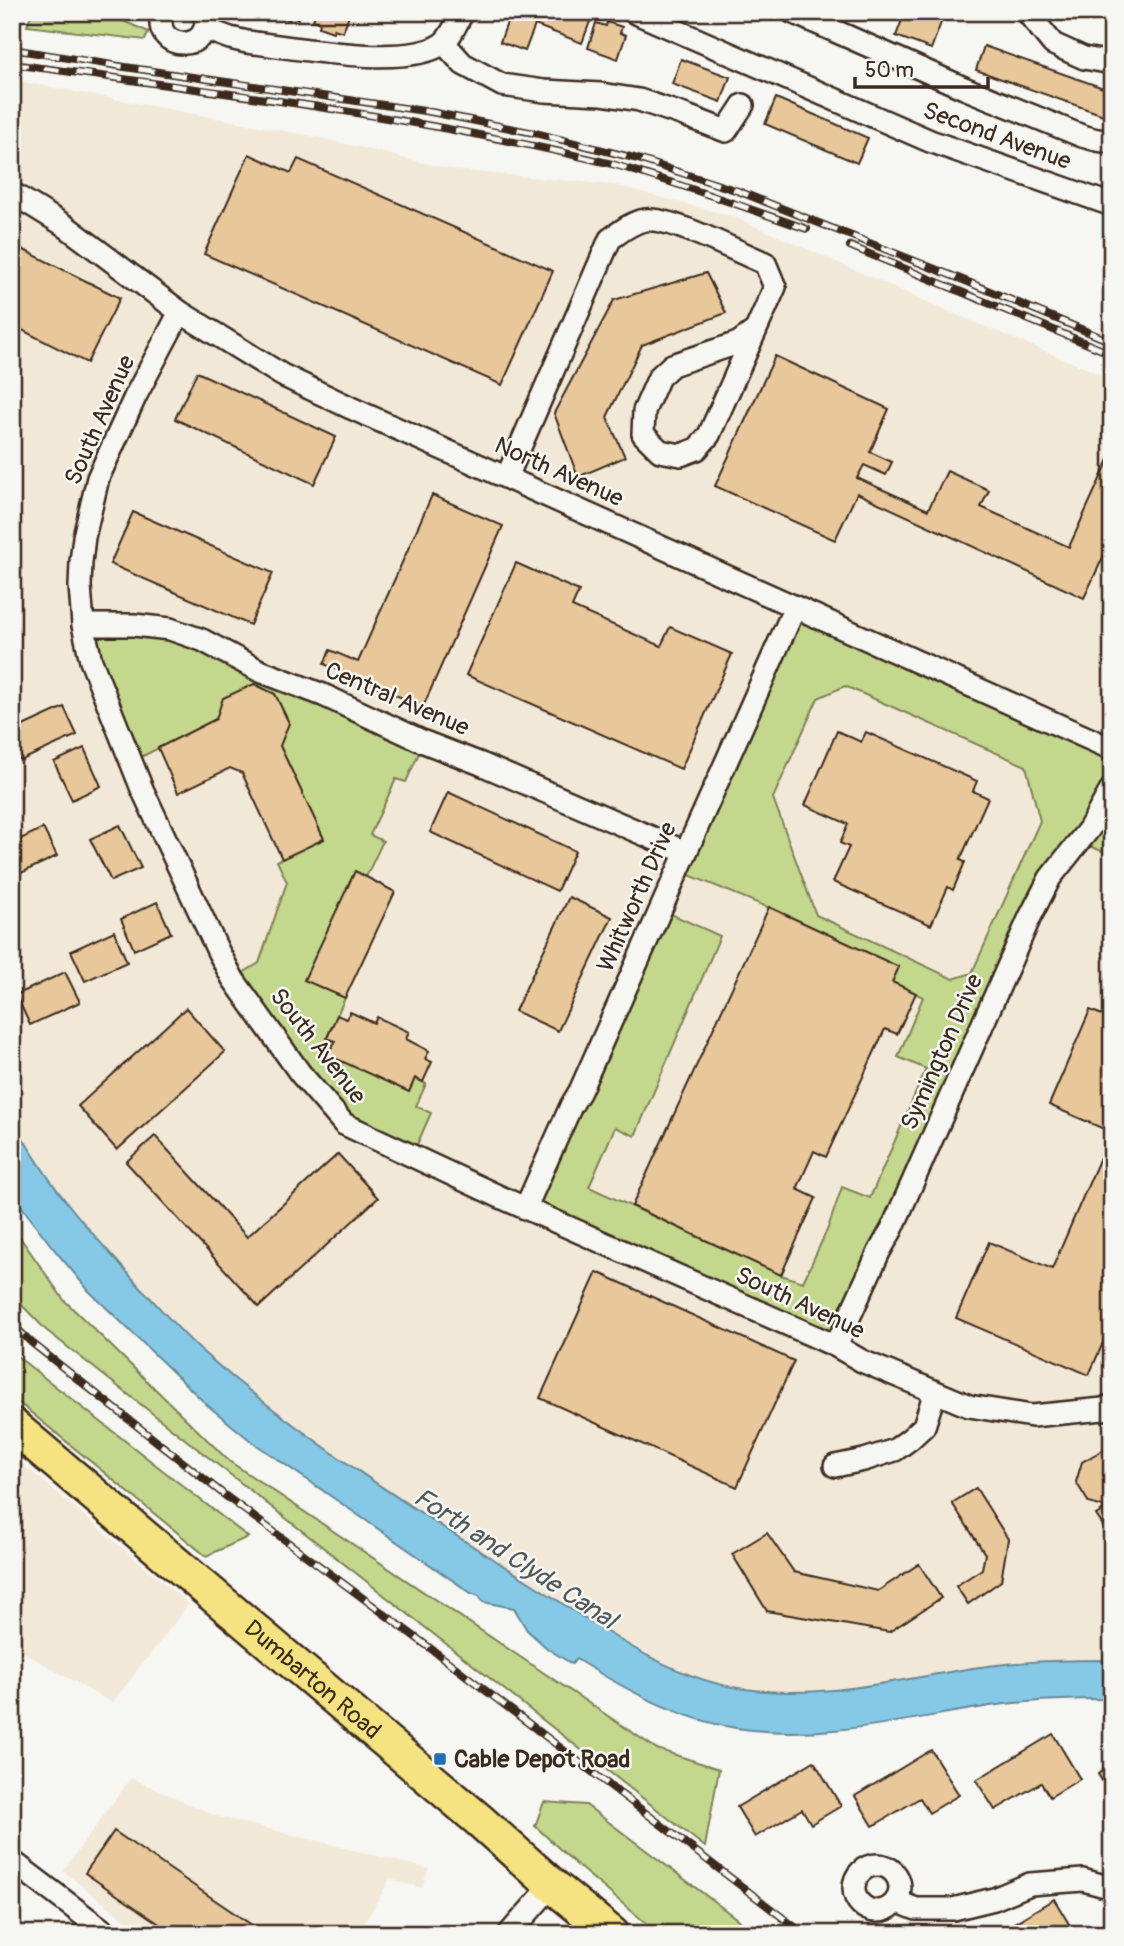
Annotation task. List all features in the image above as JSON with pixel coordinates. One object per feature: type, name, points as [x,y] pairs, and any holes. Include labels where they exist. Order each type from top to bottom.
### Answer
[{"type":"main road","name":"Dumbarton Road","points":[[12,1425],[612,1934]]},
{"type":"street","points":[[163,12],[162,28],[173,42],[187,44],[197,40],[204,21],[230,38],[247,42],[386,57],[419,54],[443,43],[463,12]]},
{"type":"street","name":"Second Avenue","points":[[634,12],[930,141],[1112,205]]},
{"type":"street","points":[[792,12],[952,83],[1082,136],[1112,142]]},
{"type":"street","points":[[1027,12],[1054,44],[1084,58],[1112,63]]},
{"type":"street","points":[[443,43],[463,64],[502,85],[639,100],[726,131],[743,105]]},
{"type":"street","name":"North Avenue","points":[[12,193],[64,225],[180,312],[282,375],[1112,749]]},
{"type":"street","points":[[507,477],[610,239],[626,228],[645,220],[665,222],[683,228],[765,264],[775,287],[756,330],[709,435],[697,449],[681,455],[660,451],[643,434],[644,411],[659,377],[672,365],[738,343],[756,330]]},
{"type":"street","name":"South Avenue","points":[[180,312],[136,395],[98,478],[81,562],[83,625],[91,661],[142,789],[218,951],[233,979],[300,1073],[344,1124],[498,1196],[836,1346],[862,1361],[969,1406],[1032,1416],[1103,1409],[1112,1405]]},
{"type":"street","name":"Whitworth Drive","points":[[526,1207],[794,607]]},
{"type":"street","name":"Central Avenue","points":[[83,625],[134,625],[170,629],[202,640],[260,671],[323,695],[424,742],[685,852]]},
{"type":"street","name":"Symington Drive","points":[[836,1346],[892,1228],[1035,907],[1050,878],[1089,829],[1112,788]]},
{"type":"street","points":[[835,1465],[864,1460],[895,1450],[924,1426],[935,1392]]},
{"type":"street","points":[[12,1861],[108,1934]]},
{"type":"street","points":[[896,1902],[916,1909],[953,1909],[994,1899],[1030,1884],[1083,1880],[1112,1888]]},
{"type":"street","points":[[509,1934],[552,1885]]},
{"type":"shaded area","points":[[12,80],[312,136],[454,170],[614,185],[732,216],[952,313],[1112,379],[1112,1660],[1018,1662],[962,1669],[880,1685],[791,1693],[744,1689],[695,1678],[612,1634],[440,1526],[305,1434],[203,1353],[101,1244],[49,1178],[12,1121]]},
{"type":"shaded area","points":[[12,1455],[189,1604],[112,1703],[12,1646]]},
{"type":"shaded area","points":[[131,1778],[216,1816],[429,1869],[421,1888],[390,1879],[358,1934],[143,1934],[63,1871]]},
{"type":"green space","points":[[32,12],[102,12],[149,32],[145,40],[27,26]]},
{"type":"green space","points":[[795,607],[1112,749],[1112,855],[1079,842],[1050,878],[836,1346],[526,1207],[660,909],[720,936],[635,1136],[615,1127],[589,1187],[781,1275],[803,1282],[828,1228],[842,1187],[870,1198],[926,1069],[898,1057],[923,997],[892,982],[899,967],[772,909],[677,870]],"holes":[[[845,686],[1026,766],[1040,821],[972,973],[953,979],[816,915],[773,798],[818,698]]]},
{"type":"green space","points":[[83,625],[170,629],[424,742],[406,782],[396,779],[370,835],[383,841],[366,877],[355,872],[305,980],[345,998],[327,1037],[335,1041],[329,1055],[409,1092],[415,1078],[426,1084],[416,1106],[431,1113],[412,1156],[344,1124],[233,979],[259,963],[287,882],[277,861],[324,839],[280,746],[289,723],[275,694],[254,684],[216,719],[131,762]]},
{"type":"green space","points":[[12,1226],[64,1300],[229,1461],[657,1749],[719,1769],[705,1847],[46,1330],[12,1295]]},
{"type":"green space","points":[[12,1352],[248,1537],[206,1556],[12,1397]]},
{"type":"green space","points":[[544,1802],[586,1805],[757,1934],[659,1934],[535,1826]]},
{"type":"water","points":[[12,1121],[48,1177],[81,1220],[141,1288],[205,1354],[284,1417],[365,1476],[608,1633],[661,1663],[717,1684],[772,1692],[799,1692],[853,1688],[1017,1663],[1112,1660],[1112,1699],[1016,1703],[860,1727],[798,1732],[767,1731],[736,1728],[693,1718],[633,1692],[576,1659],[572,1664],[548,1649],[527,1630],[514,1608],[483,1602],[479,1596],[251,1441],[206,1404],[89,1291],[12,1194]]},
{"type":"building","points":[[300,12],[298,19],[291,17],[289,20],[274,14]]},
{"type":"building","points":[[316,12],[350,12],[343,32],[334,29],[333,32],[319,27],[320,23],[313,20]]},
{"type":"building","points":[[426,12],[449,12],[445,21]]},
{"type":"building","points":[[511,12],[582,12],[592,16],[582,43],[535,25],[525,51],[500,42]]},
{"type":"building","points":[[905,12],[945,12],[931,49],[896,36]]},
{"type":"building","points":[[607,22],[622,27],[620,33],[626,35],[618,59],[588,48],[596,23],[606,26]]},
{"type":"building","points":[[984,46],[1112,91],[1112,118],[976,70]]},
{"type":"building","points":[[681,59],[730,77],[721,102],[672,84]]},
{"type":"building","points":[[776,98],[868,138],[857,163],[765,124]]},
{"type":"building","points":[[249,154],[291,173],[298,159],[553,271],[502,385],[204,254]]},
{"type":"building","points":[[12,244],[120,298],[87,363],[12,325]]},
{"type":"building","points":[[706,273],[726,313],[642,345],[607,417],[625,457],[578,477],[554,413],[614,300]]},
{"type":"building","points":[[775,356],[889,409],[870,452],[892,462],[886,475],[864,465],[857,478],[928,510],[947,471],[989,490],[981,507],[1069,547],[1112,453],[1112,538],[1084,598],[857,493],[835,540],[715,486]]},
{"type":"building","points":[[197,372],[336,437],[314,484],[175,419]]},
{"type":"building","points":[[432,495],[503,526],[423,707],[324,664],[330,650],[358,662]]},
{"type":"building","points":[[133,512],[273,573],[250,625],[110,564]]},
{"type":"building","points":[[516,563],[579,591],[572,607],[661,646],[670,627],[732,654],[681,769],[466,675]]},
{"type":"building","points":[[254,684],[275,694],[289,723],[280,746],[324,839],[282,859],[242,773],[230,768],[178,793],[158,748],[216,719],[223,698]]},
{"type":"building","points":[[64,707],[77,735],[20,761],[12,745],[12,731]]},
{"type":"building","points":[[837,731],[861,742],[866,732],[977,781],[973,791],[988,798],[960,860],[965,862],[953,890],[948,887],[931,925],[833,882],[849,847],[840,843],[848,824],[805,805]]},
{"type":"building","points":[[84,748],[101,786],[72,800],[54,762]]},
{"type":"building","points":[[448,792],[575,851],[557,891],[430,832]]},
{"type":"building","points":[[120,825],[141,868],[111,881],[90,839]]},
{"type":"building","points":[[43,828],[57,856],[13,877],[12,843]]},
{"type":"building","points":[[355,871],[395,892],[345,998],[304,980]]},
{"type":"building","points":[[569,897],[612,917],[558,1031],[515,1011]]},
{"type":"building","points":[[157,902],[171,933],[134,950],[121,919]]},
{"type":"building","points":[[769,907],[899,967],[892,982],[916,993],[897,1034],[885,1029],[826,1157],[814,1151],[797,1189],[816,1198],[781,1275],[632,1206]]},
{"type":"building","points":[[114,931],[127,962],[85,981],[71,951]]},
{"type":"building","points":[[12,944],[21,961],[12,965]]},
{"type":"building","points":[[65,972],[80,1002],[30,1025],[16,995]]},
{"type":"building","points":[[186,1008],[225,1052],[117,1150],[78,1106]]},
{"type":"building","points":[[1090,1010],[1112,1019],[1112,1322],[1089,1375],[956,1318],[989,1242],[1052,1269],[1111,1132],[1049,1105]]},
{"type":"building","points":[[350,1012],[374,1023],[377,1017],[409,1032],[406,1039],[429,1051],[425,1059],[432,1062],[423,1082],[415,1078],[409,1092],[328,1055],[335,1041],[327,1038],[337,1015],[346,1019]]},
{"type":"building","points":[[155,1136],[247,1237],[338,1154],[378,1198],[259,1307],[126,1162]]},
{"type":"building","points":[[597,1272],[794,1361],[737,1487],[540,1398]]},
{"type":"building","points":[[1112,1445],[1112,1539],[1096,1515],[1107,1508],[1089,1503],[1076,1482],[1082,1462]]},
{"type":"building","points":[[976,1488],[1008,1539],[1001,1581],[968,1604],[956,1586],[982,1569],[985,1554],[952,1503]]},
{"type":"building","points":[[767,1533],[794,1572],[878,1591],[919,1564],[941,1598],[889,1632],[767,1611],[732,1554]]},
{"type":"building","points":[[1053,1734],[1080,1779],[1050,1797],[1041,1783],[995,1810],[976,1780]]},
{"type":"building","points":[[931,1750],[959,1795],[929,1813],[920,1798],[873,1826],[855,1796]]},
{"type":"building","points":[[814,1761],[841,1806],[811,1824],[802,1809],[755,1837],[737,1807]]},
{"type":"building","points":[[1112,1765],[1112,1797],[1098,1774]]},
{"type":"building","points":[[114,1831],[265,1934],[174,1934],[85,1873]]},
{"type":"building","points":[[1054,1899],[1075,1934],[996,1934]]},
{"type":"railway","points":[[12,49],[431,112],[539,134],[638,159],[738,191],[1112,342]]},
{"type":"railway","points":[[12,64],[314,106],[538,147],[619,166],[807,229]]},
{"type":"railway","points":[[850,246],[1112,354]]},
{"type":"railway","points":[[12,1324],[32,1343],[227,1497],[430,1648],[804,1934]]},
{"type":"place","name":"Cable Depot Road","points":[[440,1759]]},
{"type":"water label","name":"Forth and Clyde Canal","points":[[515,1559]]}]
